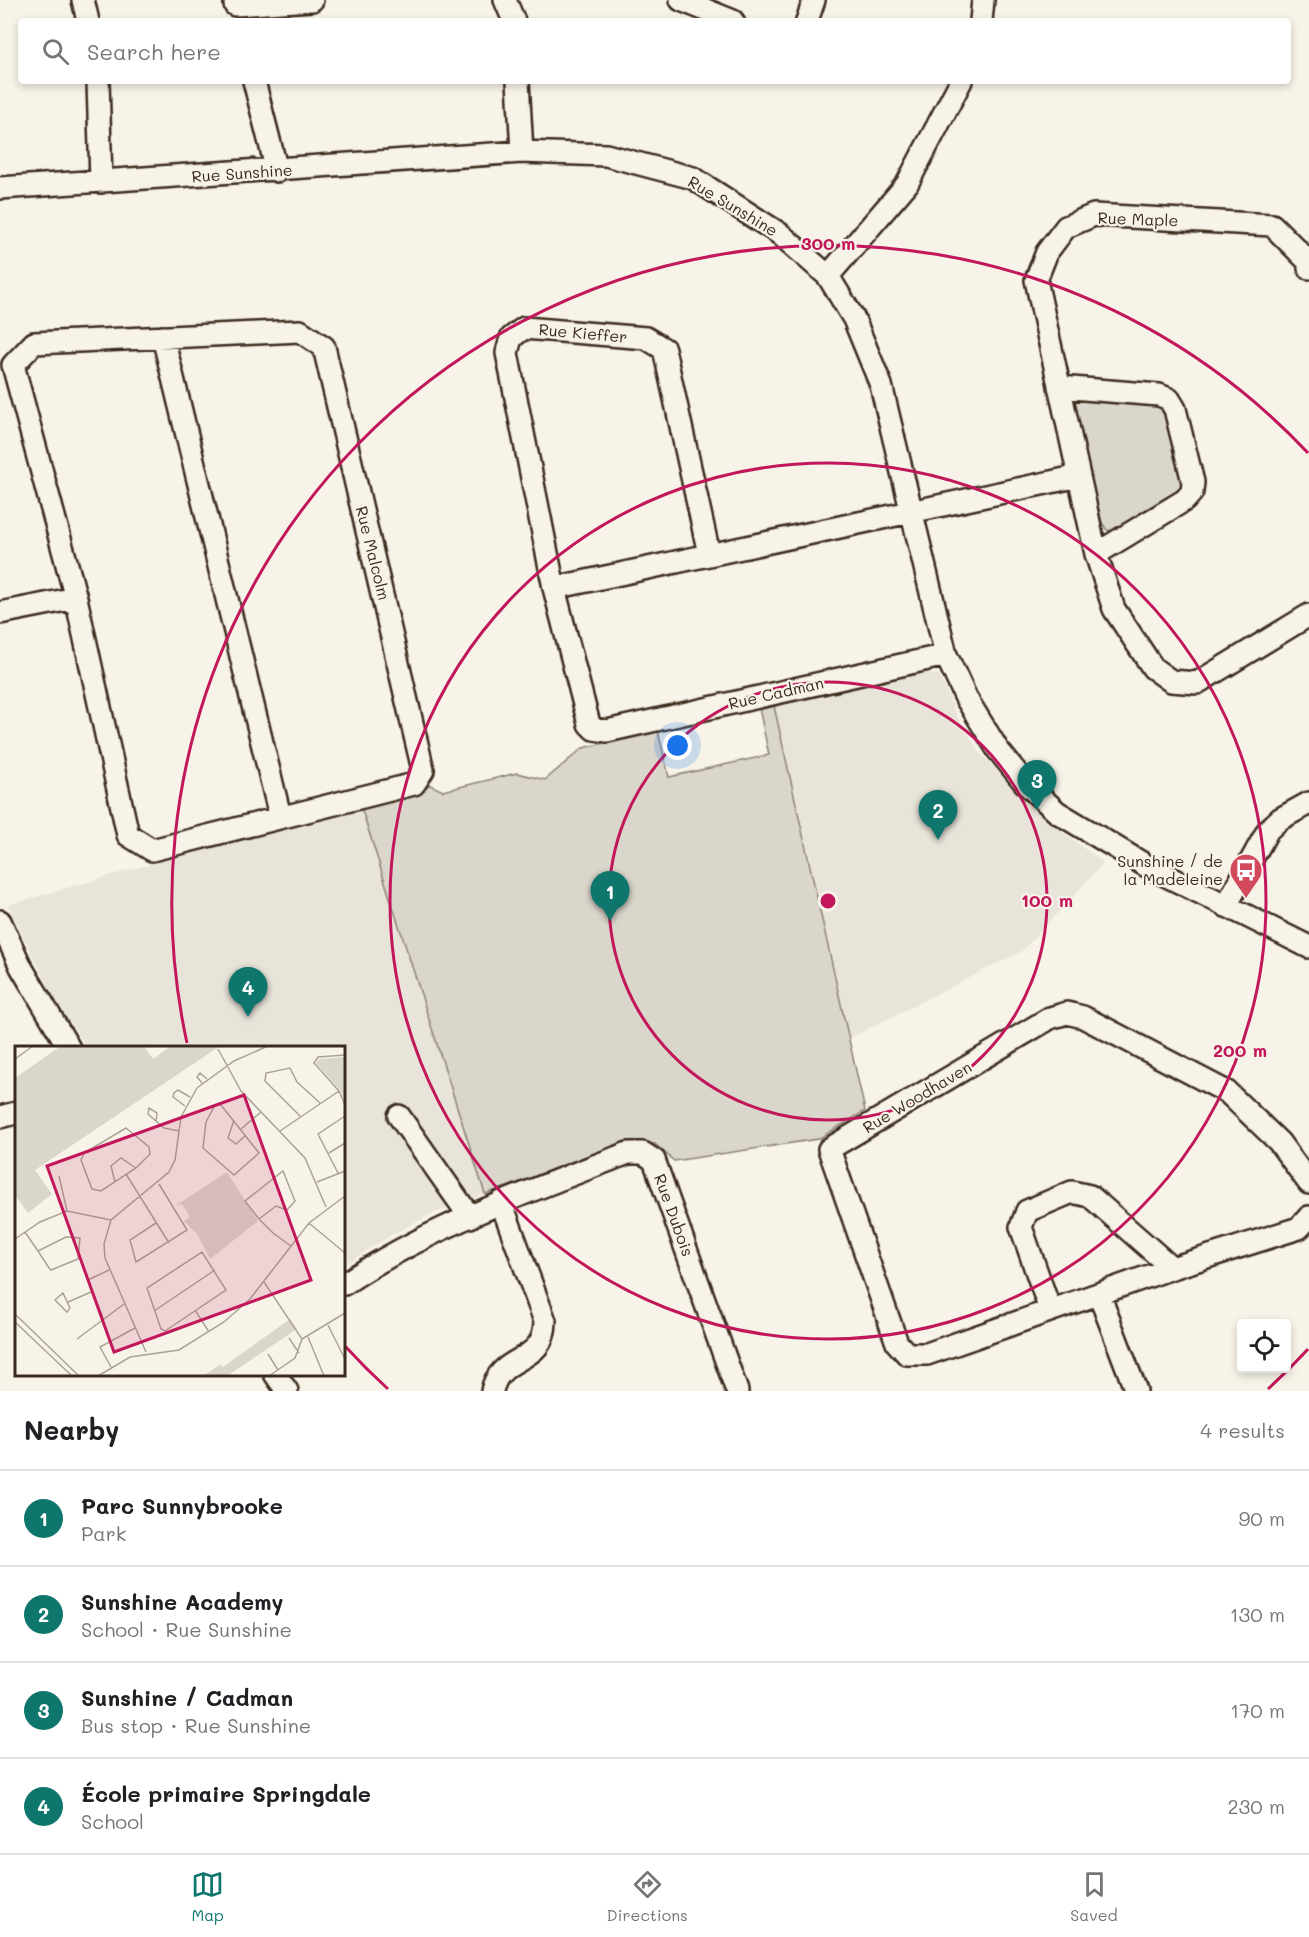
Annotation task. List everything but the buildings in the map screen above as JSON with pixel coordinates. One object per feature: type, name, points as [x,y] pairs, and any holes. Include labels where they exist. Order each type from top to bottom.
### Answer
[{"type":"street","points":[[83,0],[87,18]]},
{"type":"street","points":[[236,9],[312,0]]},
{"type":"street","points":[[505,0],[513,18]]},
{"type":"street","points":[[681,0],[726,18]]},
{"type":"street","points":[[808,18],[814,0]]},
{"type":"street","points":[[981,18],[983,0]]},
{"type":"street","points":[[98,84],[101,182]]},
{"type":"street","points":[[255,84],[277,171]]},
{"type":"street","points":[[518,84],[522,152]]},
{"type":"street","points":[[828,276],[907,184],[959,84]]},
{"type":"street","name":"Rue Sunshine","points":[[0,188],[277,171],[522,152],[606,155],[693,178],[780,234],[828,276],[854,319],[881,386],[946,656],[966,698],[998,750],[1025,783],[1057,813],[1144,865],[1309,947]]},
{"type":"street","name":"Rue Maple","points":[[1309,268],[1308,261],[1272,225],[1094,215],[1066,227],[1047,252],[1036,280],[1096,554],[1114,609],[1153,668],[1171,681],[1197,682],[1309,615]]},
{"type":"street","name":"Rue Kieffer","points":[[607,731],[594,729],[589,724],[554,588],[507,353],[511,338],[524,328],[646,338],[664,350],[710,554]]},
{"type":"street","name":"Rue Malcolm","points":[[300,331],[324,347],[423,770],[414,784],[152,850],[128,835],[76,598],[13,365],[34,343],[300,331]]},
{"type":"street","points":[[163,337],[280,816]]},
{"type":"street","points":[[1059,387],[1159,395],[1169,399],[1175,408],[1194,482],[1192,492],[1185,500],[1096,554]]},
{"type":"street","points":[[554,588],[1079,476]]},
{"type":"street","points":[[0,613],[76,598]]},
{"type":"street","name":"Rue Cadman","points":[[607,731],[946,656]]},
{"type":"street","points":[[1227,906],[1268,830],[1280,819],[1309,803]]},
{"type":"street","points":[[0,921],[21,967],[68,1046]]},
{"type":"street","name":"Rue Woodhaven","points":[[1309,1183],[1279,1142],[1227,1092],[1083,1017],[1067,1013],[1050,1018],[829,1149],[897,1343],[907,1354],[927,1354],[1172,1268],[1299,1228],[1309,1217]]},
{"type":"street","points":[[0,1117],[15,1113]]},
{"type":"street","points":[[399,1116],[470,1217]]},
{"type":"street","name":"Rue Dubois","points":[[345,1283],[384,1257],[501,1202],[628,1153],[643,1153],[654,1160],[737,1391]]},
{"type":"street","points":[[1050,1310],[1021,1227],[1027,1211],[1072,1192],[1090,1196],[1172,1268]]},
{"type":"street","points":[[492,1391],[495,1379],[504,1368],[537,1350],[545,1337],[545,1321],[501,1202]]},
{"type":"street","points":[[1099,1294],[1136,1391]]},
{"type":"street","points":[[277,1376],[287,1391]]},
{"type":"shaded area","points":[[1077,399],[1164,406],[1184,488],[1116,531],[1107,530],[1102,523],[1073,406]]},
{"type":"shaded area","points":[[927,673],[939,675],[957,716],[981,754],[1042,817],[1104,863],[1022,951],[848,1039],[774,706]]},
{"type":"shaded area","points":[[774,706],[865,1111],[818,1139],[674,1161],[655,1144],[642,1143],[485,1194],[360,804],[426,783],[443,791],[517,773],[545,780],[583,748],[658,731],[669,777],[769,755],[759,708]]},
{"type":"shaded area","points":[[360,804],[485,1194],[430,1215],[391,1235],[345,1264],[345,1046],[85,1046],[48,987],[8,905]]},
{"type":"place","name":"Sunshine / Cadman","points":[[1037,810]]},
{"type":"place","name":"Sunshine Academy","points":[[938,840]]},
{"type":"place","name":"Sunshine / de la Madeleine","points":[[1246,899]]},
{"type":"place","name":"Parc Sunnybrooke","points":[[610,921]]},
{"type":"place","name":"École primaire Springdale","points":[[248,1017]]}]
